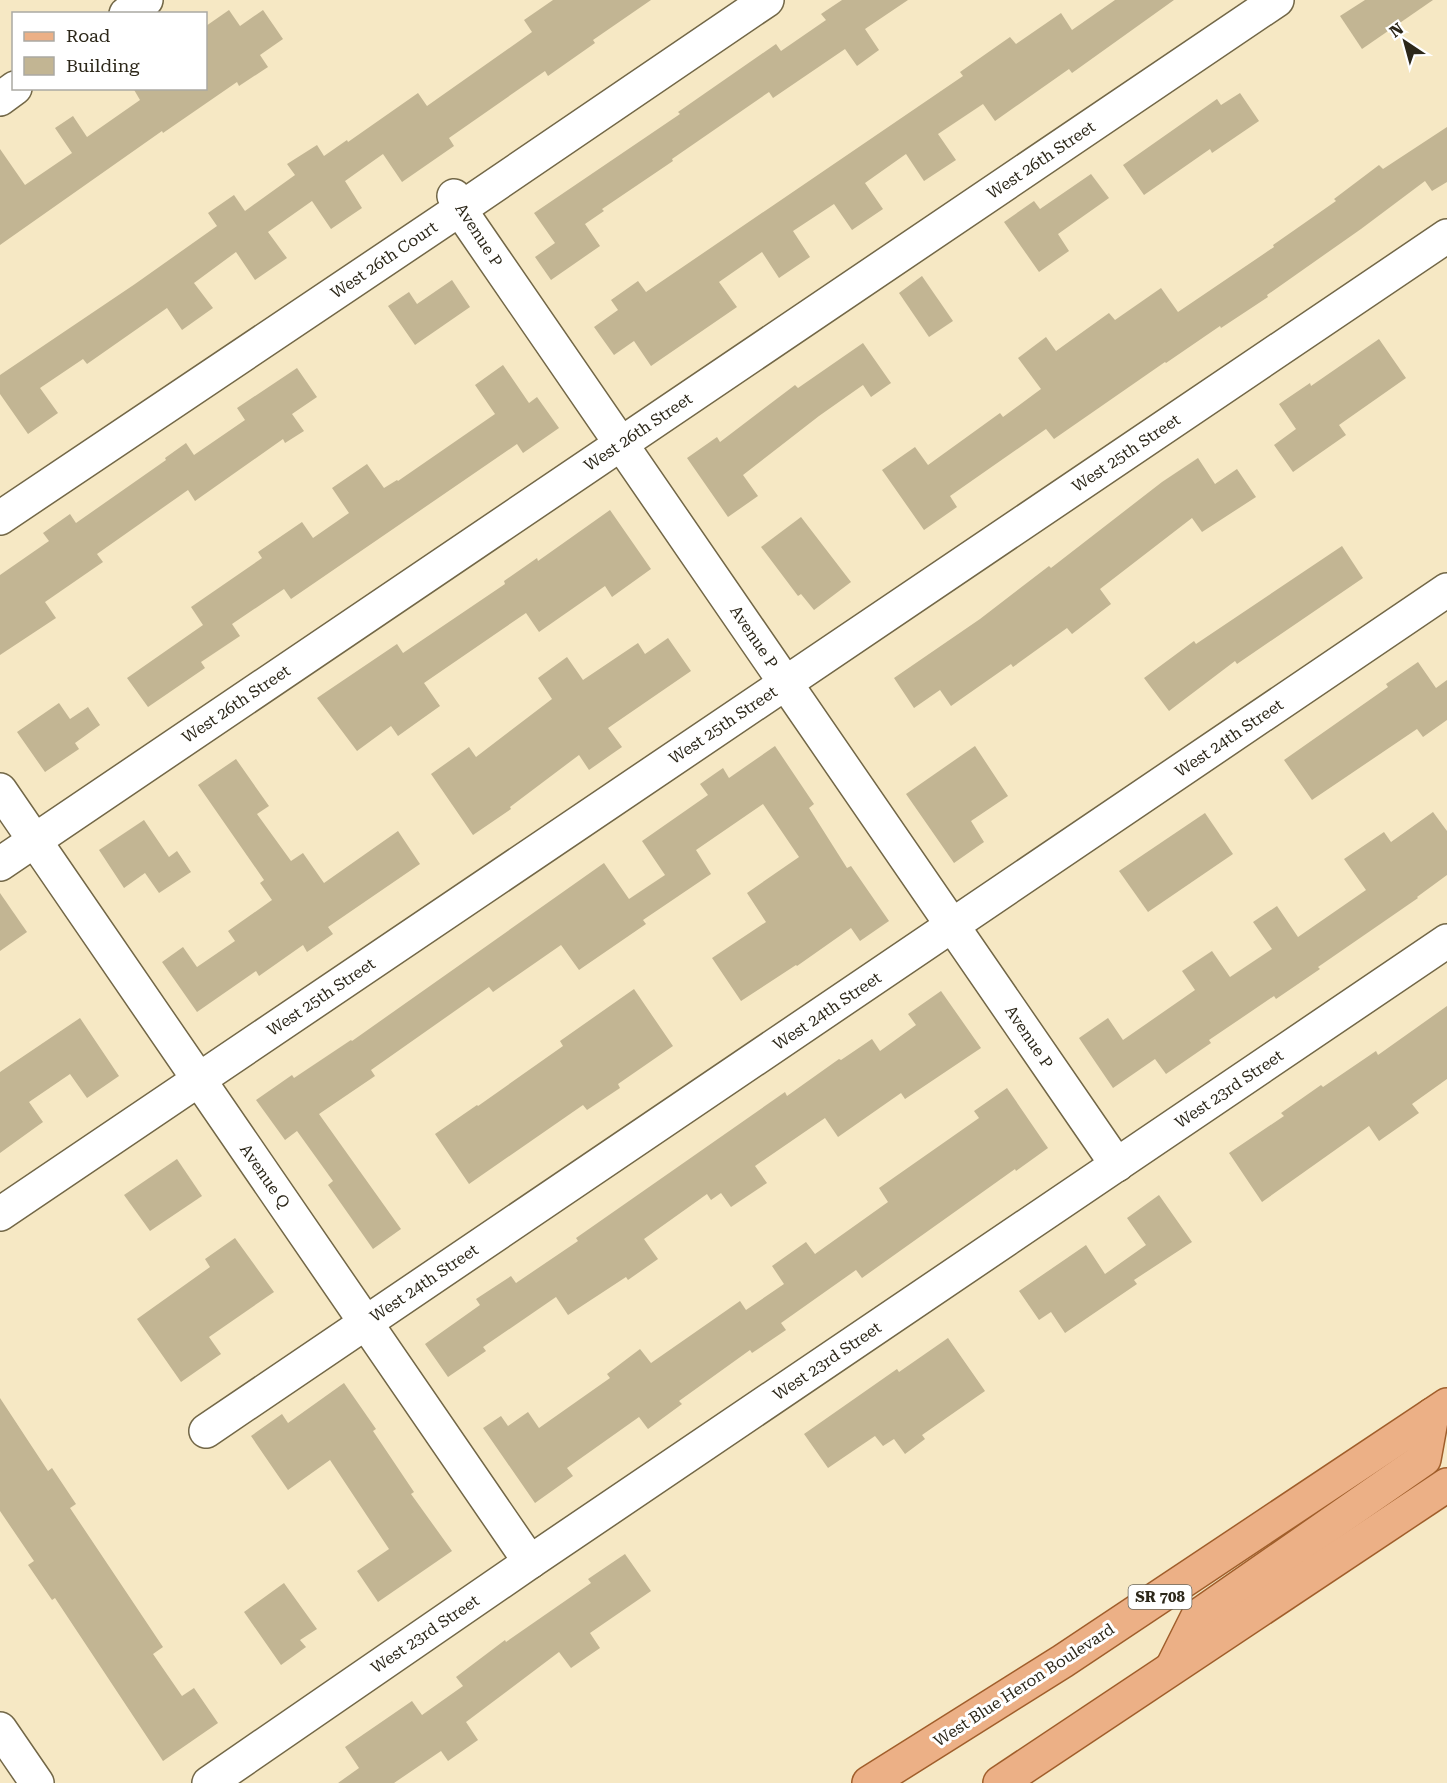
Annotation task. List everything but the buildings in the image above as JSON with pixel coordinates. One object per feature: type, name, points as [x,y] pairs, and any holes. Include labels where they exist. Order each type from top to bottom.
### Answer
[{"type":"main road","points":[[1173,1668],[1198,1616],[1424,1459],[1439,1410]]},
{"type":"main road","name":"West Blue Heron Boulevard","points":[[869,1783],[1063,1661],[1439,1410]]},
{"type":"main road","points":[[1000,1783],[1447,1485]]},
{"type":"street","points":[[129,12],[146,0]]},
{"type":"street","name":"West 26th Court","points":[[0,518],[744,0]]},
{"type":"street","name":"West 26th Court","points":[[0,499],[767,0]]},
{"type":"street","name":"West 26th Street","points":[[0,864],[1277,0]]},
{"type":"street","points":[[0,99],[12,90]]},
{"type":"street","name":"Avenue P","points":[[457,202],[1117,1165]]},
{"type":"street","name":"West 25th Street","points":[[0,1214],[1447,236]]},
{"type":"street","name":"West 24th Street","points":[[206,1431],[1447,590]]},
{"type":"street","name":"Avenue Q","points":[[0,790],[530,1562]]},
{"type":"street","name":"West 23rd Street","points":[[208,1783],[1447,941]]},
{"type":"street","points":[[0,1729],[37,1783]]}]
